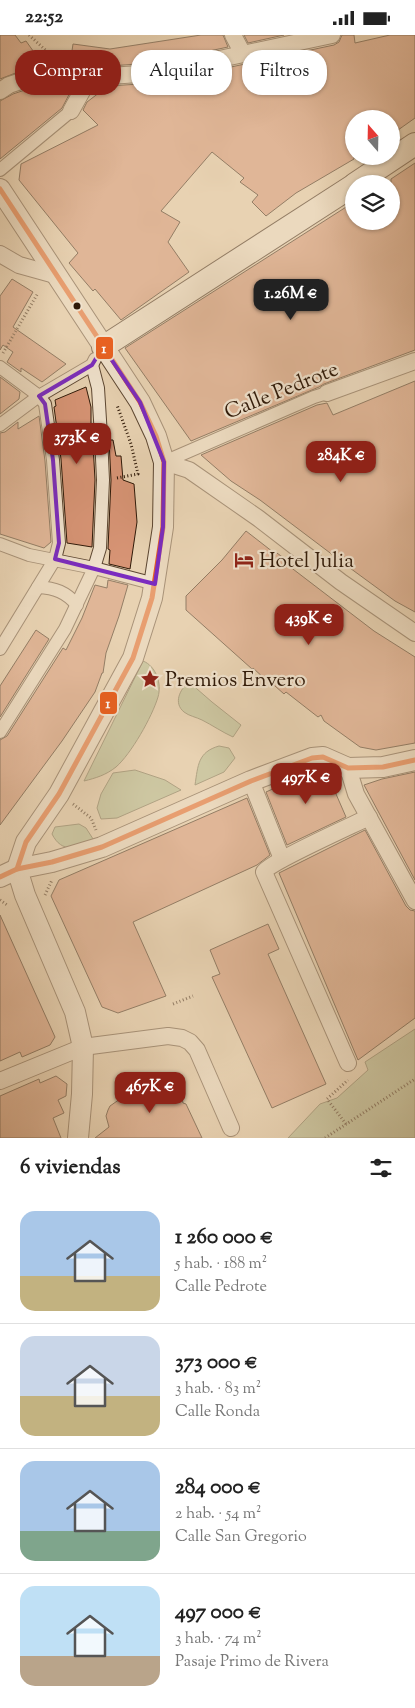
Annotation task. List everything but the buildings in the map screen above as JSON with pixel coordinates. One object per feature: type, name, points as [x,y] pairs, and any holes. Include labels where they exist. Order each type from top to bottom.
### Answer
[{"type":"main road","points":[[368,175],[415,145]]},
{"type":"main road","points":[[97,356],[345,190]]},
{"type":"street","points":[[233,35],[242,53]]},
{"type":"street","points":[[265,50],[332,35]]},
{"type":"street","points":[[121,75],[154,73],[242,55]]},
{"type":"street","points":[[0,91],[15,83]]},
{"type":"street","points":[[0,170],[71,111],[80,95]]},
{"type":"street","points":[[0,189],[55,275],[97,356],[140,402],[156,436],[164,463],[163,527],[155,584],[133,658],[60,794],[26,842],[9,873]]},
{"type":"street","points":[[0,254],[20,265],[55,275]]},
{"type":"street","points":[[0,425],[97,356]]},
{"type":"street","points":[[0,732],[66,629],[94,568],[100,548],[102,480],[97,356]]},
{"type":"street","name":"Calle Pedrote","points":[[164,463],[306,401],[415,361]]},
{"type":"street","points":[[0,367],[39,396],[45,404],[53,459],[59,543],[55,559],[0,647]]},
{"type":"street","points":[[164,463],[190,469],[258,518],[341,582],[415,633]]},
{"type":"street","points":[[0,544],[29,555],[55,559],[155,584]]},
{"type":"street","points":[[38,587],[51,587],[66,594],[77,605]]},
{"type":"street","points":[[9,873],[102,847],[301,761],[323,757],[348,768],[383,767],[415,760]]},
{"type":"street","points":[[348,768],[352,786],[415,901]]},
{"type":"street","points":[[251,781],[282,859]]},
{"type":"street","points":[[352,1069],[266,878],[266,869],[282,859],[369,817]]},
{"type":"street","points":[[9,873],[25,895],[75,1012],[83,1047],[82,1094],[78,1138]]},
{"type":"street","points":[[0,1081],[83,1047],[168,1037],[182,1038],[190,1042],[197,1050],[231,1128]]},
{"type":"path","points":[[30,35],[45,50]]},
{"type":"path","points":[[0,358],[38,293]]},
{"type":"path","points":[[117,404],[131,444],[138,474],[123,477]]},
{"type":"path","points":[[71,802],[91,818],[97,832]]},
{"type":"path","points":[[173,1004],[193,995]]},
{"type":"path","points":[[346,1124],[327,1099],[352,1069]]},
{"type":"path","points":[[324,1138],[415,1079]]},
{"type":"highlighted area","points":[[103,347],[140,402],[164,462],[163,527],[155,584],[55,559],[59,543],[53,460],[45,404],[39,396],[92,365]]},
{"type":"green space","points":[[143,661],[148,663],[155,671],[159,687],[158,697],[151,715],[134,744],[116,767],[101,776],[84,781]]},
{"type":"green space","points":[[189,682],[241,725],[233,737],[186,713],[181,708],[178,700],[179,696]]},
{"type":"green space","points":[[219,746],[229,748],[235,758],[224,772],[195,785],[200,760],[207,752]]},
{"type":"green space","points":[[135,770],[165,780],[181,790],[117,818],[101,819],[97,808],[101,794],[113,773]]},
{"type":"green space","points":[[79,824],[86,828],[95,842],[70,848],[60,845],[52,834],[55,827]]},
{"type":"green space","points":[[415,1029],[415,1138],[288,1138],[320,1104],[337,1098],[368,1070],[365,1062]]},
{"type":"transit line","name":"1","points":[[0,189],[140,402],[156,436],[164,462],[163,527],[152,598],[133,658],[59,794],[26,842],[17,869]]},
{"type":"transit line","name":"1","points":[[0,877],[17,869],[52,862],[102,847],[251,781],[312,758],[323,757],[348,768],[383,767],[415,760]]},
{"type":"place","name":"Hotel Julia","points":[[244,560]]},
{"type":"place","name":"Premios Envero","points":[[150,679]]}]
